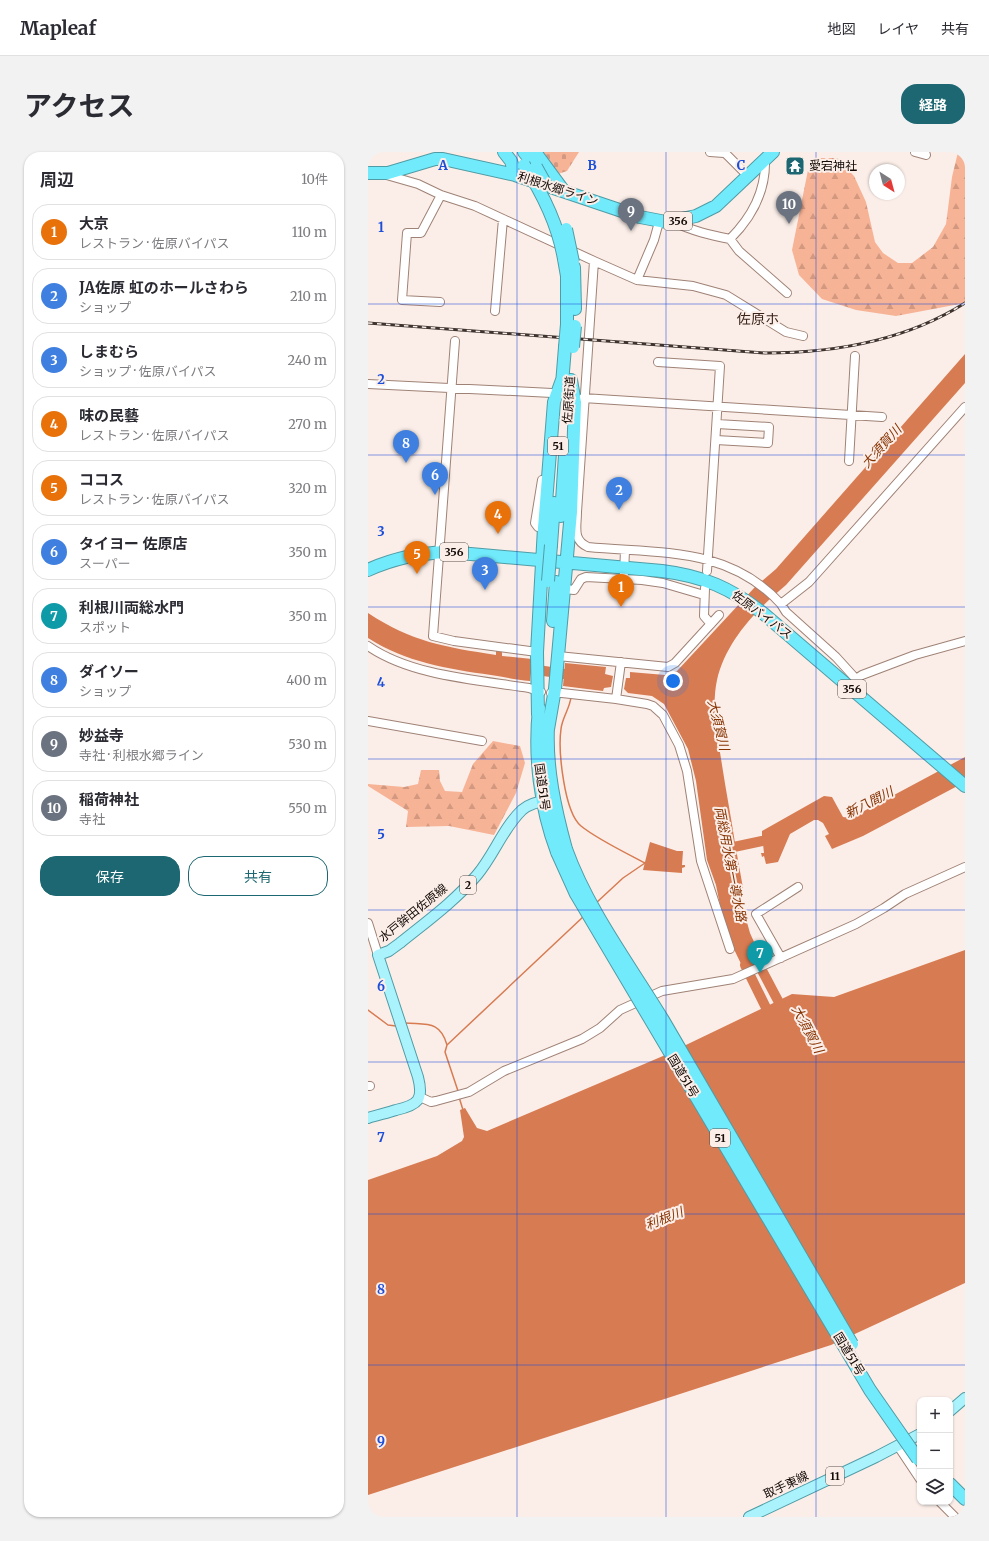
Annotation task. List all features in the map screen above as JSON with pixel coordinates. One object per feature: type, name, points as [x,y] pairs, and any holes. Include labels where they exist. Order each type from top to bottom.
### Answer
[{"type":"highway","points":[[504,152],[511,161],[516,175]]},
{"type":"highway","name":"佐原街道","points":[[514,152],[530,166]]},
{"type":"highway","name":"佐原街道","points":[[524,152],[536,184],[551,213],[561,244],[569,260],[576,288],[569,348],[555,546],[556,584],[547,658]]},
{"type":"highway","points":[[535,152],[563,190]]},
{"type":"highway","name":"利根水郷ライン","points":[[368,173],[382,174],[435,159],[443,159],[516,175],[659,222],[674,222],[696,216],[716,206],[749,177],[769,156]]},
{"type":"highway","points":[[545,690],[547,658],[556,584],[566,563],[574,512],[575,403],[567,379]]},
{"type":"highway","points":[[545,690],[547,658],[542,560],[544,528],[554,402],[567,379]]},
{"type":"highway","name":"佐原バイパス","points":[[368,570],[403,557],[439,552],[470,553],[542,560],[624,574],[691,575],[710,581],[739,595],[764,614],[964,786]]},
{"type":"highway","name":"国道51号","points":[[545,690],[538,715],[538,758],[570,883],[881,1408],[917,1458]]},
{"type":"highway","name":"国道51号","points":[[545,690],[549,800]]},
{"type":"highway","name":"国道51号","points":[[562,850],[592,904],[678,1047],[876,1386],[917,1446]]},
{"type":"highway","points":[[953,1487],[965,1499]]},
{"type":"highway","points":[[953,1497],[965,1508]]},
{"type":"main road","name":"水戸鉾田佐原線","points":[[420,1097],[418,1077],[378,955],[389,951],[400,943],[467,886],[490,859],[517,815],[530,805],[549,800]]},
{"type":"main road","points":[[368,1118],[410,1107],[415,1104],[420,1097]]},
{"type":"main road","points":[[953,1408],[965,1398]]},
{"type":"main road","name":"取手東線","points":[[749,1517],[917,1436]]},
{"type":"street","points":[[710,152],[724,152],[749,177]]},
{"type":"street","points":[[915,152],[926,155],[925,152]]},
{"type":"street","points":[[730,239],[748,218],[759,200],[769,156]]},
{"type":"street","points":[[382,174],[418,184],[441,195],[475,206],[637,280],[693,286],[726,295],[786,332],[803,336]]},
{"type":"street","points":[[440,302],[402,300],[407,233],[421,233],[441,195]]},
{"type":"street","points":[[496,311],[503,219]]},
{"type":"street","points":[[637,280],[659,222]]},
{"type":"street","points":[[674,222],[684,227],[710,235],[730,239],[750,262],[787,293]]},
{"type":"street","points":[[594,261],[574,512],[577,539],[581,544],[588,547],[674,554],[708,560],[733,568],[753,578],[780,602],[786,612],[836,657],[850,687],[916,655],[965,640]]},
{"type":"street","points":[[455,341],[433,636],[547,658],[621,662],[668,667],[674,663],[719,615]]},
{"type":"street","points":[[849,461],[855,356]]},
{"type":"street","points":[[658,362],[720,366],[707,571]]},
{"type":"street","points":[[368,384],[550,393],[542,485],[535,523],[538,528],[544,528]]},
{"type":"street","points":[[584,398],[718,405],[882,417]]},
{"type":"street","points":[[780,602],[809,582],[965,407]]},
{"type":"street","points":[[716,440],[768,443],[769,427],[717,424]]},
{"type":"street","points":[[624,574],[626,551]]},
{"type":"street","points":[[556,584],[574,590],[581,579],[586,577],[624,574],[704,591],[704,616],[711,624]]},
{"type":"street","points":[[368,646],[392,658],[429,671],[529,688],[616,699],[653,706],[663,715],[679,745],[688,778],[701,861],[730,949]]},
{"type":"street","points":[[616,699],[621,662]]},
{"type":"street","points":[[368,722],[482,741]]},
{"type":"street","points":[[420,1097],[431,1102],[436,1102],[469,1092],[504,1071],[582,1039],[600,1028],[620,1010],[665,990],[725,981],[744,974],[856,924],[905,894],[965,867]]},
{"type":"street","points":[[781,958],[756,914],[798,887]]},
{"type":"street","points":[[368,923],[378,955]]},
{"type":"street","points":[[898,1446],[917,1474]]},
{"type":"street","points":[[943,1505],[955,1517]]},
{"type":"green space","points":[[542,152],[579,152],[567,171],[558,174]]},
{"type":"green space","points":[[958,152],[965,152],[965,303],[896,316],[856,310],[822,299],[799,275],[792,250],[808,170],[821,158],[837,158],[854,176],[866,202],[875,242],[883,253],[898,263],[912,263],[933,247],[946,224],[952,177]]},
{"type":"green space","points":[[493,741],[520,746],[525,763],[516,793],[494,835],[449,826],[406,827],[408,811],[368,786],[368,784],[404,787],[418,784],[421,770],[439,770],[440,781],[445,791],[462,792],[473,764]]},
{"type":"water","points":[[965,354],[965,383],[786,585],[753,616],[735,639],[721,666],[715,691],[717,733],[735,843],[737,843],[738,848],[736,849],[743,888],[741,901],[750,933],[763,962],[744,970],[730,941],[722,915],[716,885],[707,860],[696,781],[688,749],[664,704],[652,696],[628,693],[624,689],[626,678],[630,678],[630,672],[665,675],[677,671],[755,587],[776,569]]},
{"type":"water","points":[[368,613],[399,631],[429,642],[496,655],[496,651],[502,652],[502,656],[532,659],[530,681],[443,667],[412,659],[397,653],[368,638]]},
{"type":"water","points":[[565,663],[606,667],[605,674],[613,676],[611,687],[604,688],[603,691],[563,686]]},
{"type":"water","points":[[965,757],[965,782],[863,836],[832,849],[825,836],[829,834],[823,823],[818,820],[814,820],[790,834],[778,862],[766,864],[764,856],[762,857],[761,853],[764,853],[763,844],[750,846],[749,842],[762,840],[762,831],[824,796],[832,797],[843,817],[851,818]]},
{"type":"water","points":[[650,842],[677,851],[683,851],[682,865],[685,865],[685,867],[682,868],[682,873],[643,870]]},
{"type":"water","name":"利根川","points":[[965,950],[965,1283],[831,1345],[368,1495],[368,1180],[437,1156],[462,1141],[464,1137],[460,1110],[465,1108],[477,1128],[487,1131],[663,1056],[792,994],[834,997]]},
{"type":"waterway","name":"両総用水第一導水路","points":[[531,669],[564,674]]},
{"type":"waterway","points":[[571,697],[564,717],[560,739],[560,751],[566,795],[570,808],[575,819],[581,826],[612,846],[645,863],[623,878],[596,903]]},
{"type":"waterway","name":"新八間川","points":[[729,848],[762,841]]},
{"type":"waterway","points":[[458,1091],[445,1052],[447,1045],[584,916]]},
{"type":"waterway","name":"大須賀川","points":[[756,959],[784,1012]]},
{"type":"waterway","name":"両総用水第一導水路","points":[[745,965],[771,1018]]},
{"type":"waterway","points":[[368,1010],[388,1025],[396,1026]]},
{"type":"waterway","points":[[405,1023],[431,1025],[440,1031],[447,1045]]},
{"type":"waterway","points":[[459,1097],[463,1110]]},
{"type":"tunnel","points":[[552,393],[579,397]]},
{"type":"railway","points":[[368,323],[765,353],[817,351],[894,336],[942,316],[965,303]]},
{"type":"place","name":"愛宕神社","points":[[795,166]]},
{"type":"place","name":"稲荷神社","points":[[789,224]]},
{"type":"place","name":"妙益寺","points":[[631,231]]},
{"type":"place","name":"ダイソー","points":[[406,463]]},
{"type":"place","name":"タイヨー 佐原店","points":[[435,495]]},
{"type":"place","name":"JA佐原 虹のホールさわら","points":[[619,510]]},
{"type":"place","name":"味の民藝","points":[[498,534]]},
{"type":"place","name":"ココス","points":[[417,574]]},
{"type":"place","name":"しまむら","points":[[485,590]]},
{"type":"place","name":"大京","points":[[621,607]]},
{"type":"place","name":"利根川両総水門","points":[[760,973]]},
{"type":"district","name":"佐原ホ","points":[[758,319]]}]
